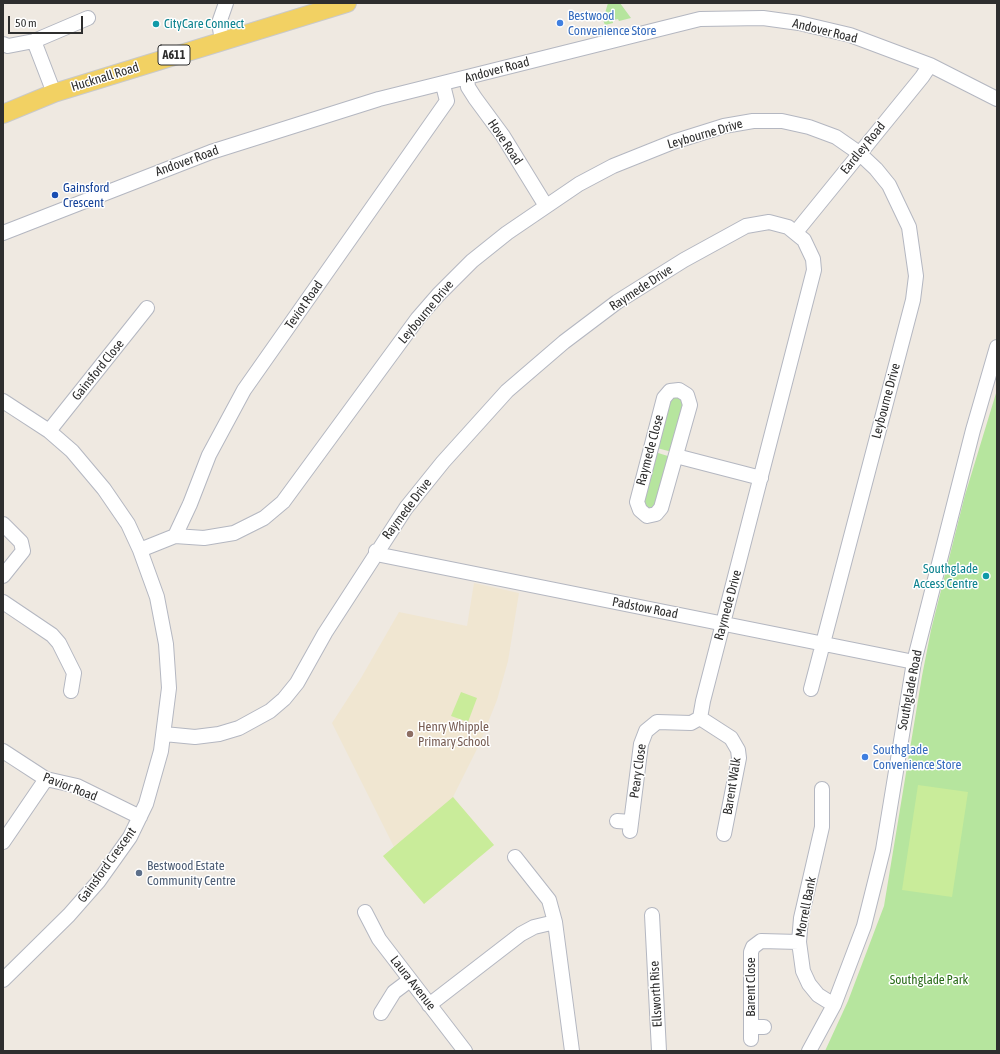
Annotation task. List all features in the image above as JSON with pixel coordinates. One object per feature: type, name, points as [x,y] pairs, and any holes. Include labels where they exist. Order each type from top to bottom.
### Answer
[{"type":"main road","name":"Hucknall Road","points":[[3,114],[54,93],[222,40],[347,3]]},
{"type":"street","points":[[222,40],[220,23],[226,3]]},
{"type":"street","name":"Andover Road","points":[[3,233],[236,144],[379,100],[678,23],[719,17],[763,18],[820,28],[873,43],[930,64],[997,99]]},
{"type":"street","points":[[3,44],[8,46],[34,41],[88,18]]},
{"type":"street","points":[[34,41],[54,93]]},
{"type":"street","name":"Eardley Road","points":[[796,232],[922,77],[930,64]]},
{"type":"street","name":"Hove Road","points":[[467,78],[468,87],[474,98],[502,136],[546,206]]},
{"type":"street","name":"Teviot Road","points":[[175,536],[190,504],[209,455],[244,390],[447,101],[443,84]]},
{"type":"street","name":"Leybourne Drive","points":[[140,550],[175,536],[204,538],[234,533],[264,518],[283,502],[418,318],[438,295],[472,261],[507,233],[579,184],[613,166],[672,142],[724,126],[753,121],[782,122],[810,127],[836,137],[859,153],[881,174],[900,205],[909,227],[916,276],[913,300],[811,690]]},
{"type":"street","name":"Raymede Drive","points":[[164,734],[195,737],[219,734],[255,721],[279,703],[297,683],[325,633],[376,551],[406,508],[448,456],[507,392],[564,342],[617,302],[684,260],[746,226],[769,222],[788,227],[796,232],[810,250],[814,270],[703,700],[700,718]]},
{"type":"street","name":"Gainsford Close","points":[[49,431],[147,308]]},
{"type":"street","name":"Southglade Road","points":[[809,1051],[834,1004],[864,926],[877,880],[914,662],[973,430],[996,353]]},
{"type":"street","name":"Raymede Close","points":[[679,390],[687,395],[690,405],[676,456],[661,508],[656,514],[647,516],[640,510],[636,502],[664,398],[670,391],[679,390]]},
{"type":"street","name":"Gainsford Crescent","points":[[3,401],[49,431],[72,451],[104,489],[128,524],[140,550],[157,597],[166,644],[168,688],[164,734],[152,784],[140,817],[130,837],[98,882],[69,915],[3,980]]},
{"type":"street","name":"Raymede Close","points":[[676,456],[761,478]]},
{"type":"street","points":[[3,524],[21,542],[23,551],[3,576]]},
{"type":"street","name":"Padstow Road","points":[[376,551],[381,555],[914,662]]},
{"type":"street","points":[[3,602],[52,635],[65,652],[80,672],[71,691]]},
{"type":"street","name":"Peary Close","points":[[617,821],[631,827],[641,744],[646,731],[657,722],[691,723],[700,718]]},
{"type":"street","name":"Barent Walk","points":[[700,718],[731,738],[738,750],[739,758],[721,827]]},
{"type":"street","name":"Pavior Road","points":[[3,751],[46,779],[77,786],[140,817]]},
{"type":"street","points":[[3,842],[46,779]]},
{"type":"street","name":"Morrell Bank","points":[[818,795],[822,827],[801,918],[799,942],[803,971],[809,984],[818,995],[834,1004]]},
{"type":"street","points":[[515,857],[549,900],[555,922],[572,1051]]},
{"type":"street","name":"Laura Avenue","points":[[365,912],[379,939],[466,1051]]},
{"type":"street","name":"Ellsworth Rise","points":[[652,915],[647,938],[659,1051]]},
{"type":"street","points":[[429,1005],[521,934],[534,927],[555,922]]},
{"type":"street","name":"Barent Close","points":[[755,1031],[751,952],[753,947],[761,941],[799,942]]},
{"type":"street","points":[[381,1013],[394,992],[410,980]]},
{"type":"shaded area","name":"Henry Whipple Primary School","points":[[474,583],[519,593],[508,661],[497,700],[479,745],[453,797],[494,845],[424,904],[383,856],[394,847],[332,723],[361,678],[399,612],[467,626]]},
{"type":"green space","points":[[608,3],[620,3],[631,18],[619,21],[618,19],[613,20],[613,23],[605,25],[603,20]]},
{"type":"green space","name":"Southglade Park","points":[[997,390],[997,1051],[825,1051],[848,1001],[884,906],[931,630],[965,495]]},
{"type":"green space","points":[[671,396],[679,396],[685,400],[672,452],[657,448]]},
{"type":"green space","points":[[655,452],[671,457],[658,505],[647,509],[643,503]]},
{"type":"green space","points":[[461,692],[477,698],[468,722],[451,716]]},
{"type":"green space","points":[[918,785],[968,792],[952,897],[902,890]]},
{"type":"green space","points":[[453,797],[494,845],[424,904],[383,856]]},
{"type":"place","name":"Bestwood Convenience Store","points":[[560,23]]},
{"type":"place","name":"CityCare Connect","points":[[156,24]]},
{"type":"place","name":"Gainsford Crescent","points":[[55,195]]},
{"type":"place","name":"Southglade Access Centre","points":[[986,576]]},
{"type":"place","name":"Henry Whipple Primary School","points":[[410,734]]},
{"type":"place","name":"Southglade Convenience Store","points":[[865,757]]},
{"type":"place","name":"Bestwood Estate Community Centre","points":[[139,873]]}]
